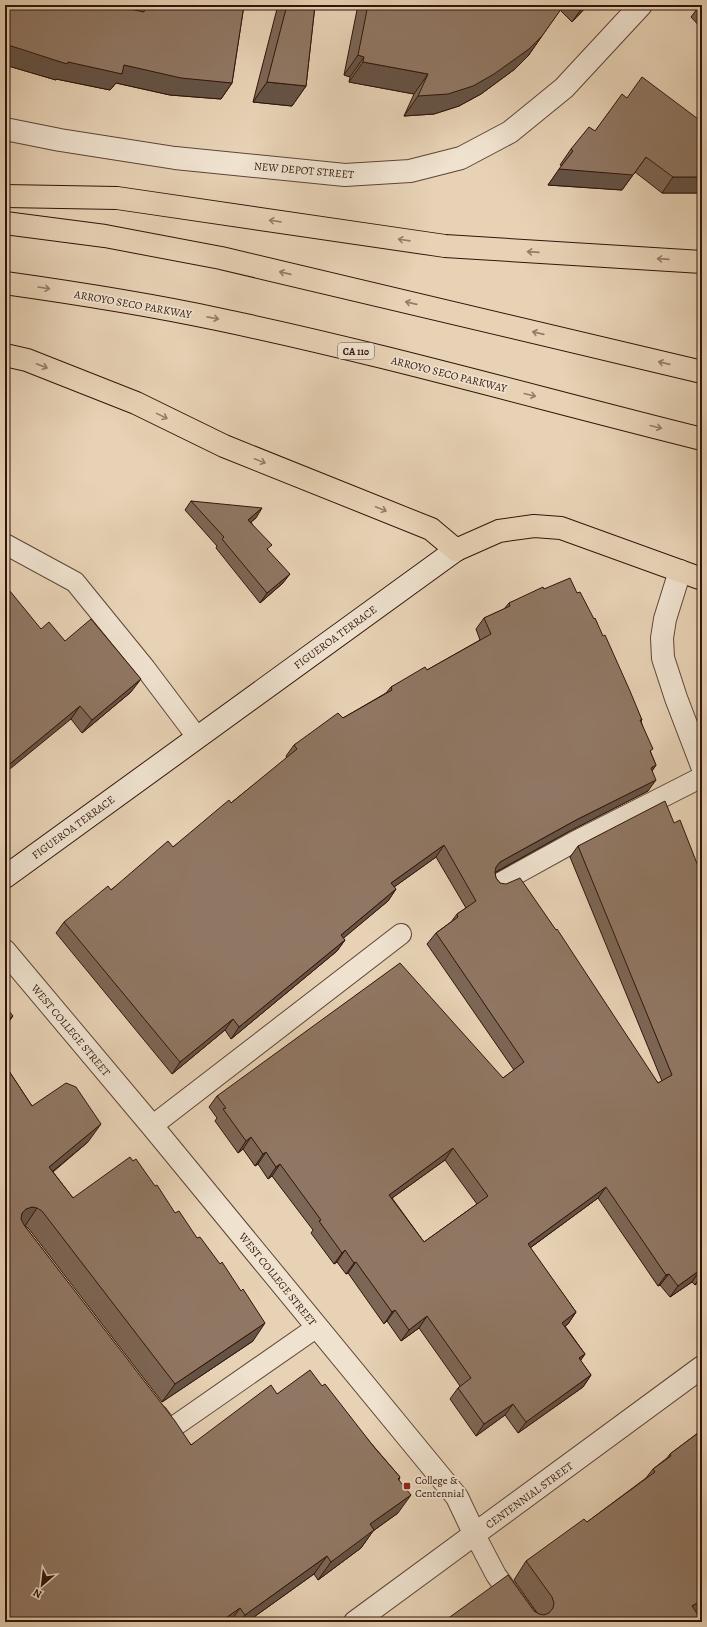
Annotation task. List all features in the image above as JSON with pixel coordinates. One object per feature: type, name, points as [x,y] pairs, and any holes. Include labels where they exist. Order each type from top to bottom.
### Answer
[{"type":"main road","points":[[5,196],[117,198],[445,246],[702,262]]},
{"type":"main road","points":[[5,223],[105,236],[220,258],[702,372]]},
{"type":"main road","name":"ARROYO SECO PARKWAY","points":[[5,282],[99,297],[217,319],[336,346],[702,439]]},
{"type":"main road","points":[[5,355],[27,360],[136,402],[224,446],[431,528],[456,550]]},
{"type":"main road","name":"FIGUEROA TERRACE","points":[[456,550],[499,532],[534,526],[562,528],[702,579]]},
{"type":"street","name":"NEW DEPOT STREET","points":[[5,129],[60,140],[174,158],[345,176],[410,171],[461,158],[510,132],[564,88],[642,5]]},
{"type":"street","name":"FIGUEROA TERRACE","points":[[5,877],[456,550]]},
{"type":"street","points":[[680,571],[665,619],[662,638],[663,658],[676,698],[702,766]]},
{"type":"street","name":"WEST COLLEGE STREET","points":[[5,951],[152,1126],[457,1497],[475,1535]]},
{"type":"street","name":"CENTENNIAL STREET","points":[[355,1622],[702,1367]]},
{"type":"lane","points":[[5,544],[75,582],[145,668],[197,737]]},
{"type":"lane","points":[[498,884],[574,842],[702,777]]},
{"type":"lane","points":[[152,1126],[401,934]]},
{"type":"lane","points":[[145,1398],[169,1430],[317,1327]]},
{"type":"lane","name":"WEST COLLEGE STREET","points":[[475,1535],[496,1575],[530,1622]]},
{"type":"building","points":[[5,5],[110,5],[144,12],[145,5],[244,5],[232,83],[181,78],[124,65],[122,74],[68,62],[67,64],[5,44]]},
{"type":"building","points":[[287,5],[315,5],[306,86],[267,82]]},
{"type":"building","points":[[368,5],[564,5],[542,36],[529,49],[494,74],[473,86],[448,94],[418,96],[428,74],[363,62],[364,57],[358,55]]},
{"type":"building","points":[[642,77],[702,122],[702,177],[673,177],[646,157],[633,175],[559,169],[573,151],[571,149],[589,127],[595,131],[622,94],[627,98]]},
{"type":"building","points":[[191,501],[262,508],[248,520],[272,545],[267,549],[290,574],[267,593],[222,539],[224,537]]},
{"type":"building","points":[[570,578],[577,593],[580,592],[594,619],[595,618],[603,636],[605,635],[642,720],[640,720],[653,749],[650,751],[656,765],[651,768],[656,780],[576,820],[500,862],[496,867],[496,878],[500,883],[506,884],[520,878],[556,930],[557,929],[658,1083],[672,1075],[578,846],[665,801],[674,823],[680,820],[698,866],[700,865],[702,871],[702,1272],[700,1270],[678,1286],[669,1274],[666,1275],[606,1187],[528,1244],[576,1312],[562,1323],[585,1354],[579,1358],[591,1375],[526,1422],[513,1404],[484,1424],[458,1388],[471,1378],[427,1316],[409,1330],[395,1310],[392,1312],[356,1262],[354,1263],[345,1250],[342,1253],[319,1221],[321,1220],[280,1164],[276,1167],[266,1152],[263,1154],[251,1137],[246,1141],[223,1109],[226,1108],[217,1096],[400,963],[503,1078],[524,1062],[436,933],[458,917],[457,914],[476,901],[444,845],[391,883],[396,889],[341,935],[345,940],[239,1027],[233,1019],[180,1062],[64,922],[108,886],[111,890],[168,841],[173,847],[229,800],[231,803],[297,749],[294,745],[338,713],[343,718],[392,690],[391,687],[425,667],[427,670],[491,634],[484,618],[510,606],[509,603],[543,587],[544,589]],"holes":[[[453,1148],[488,1196],[424,1242],[389,1195]]]},
{"type":"building","points":[[5,585],[41,629],[49,622],[65,641],[91,619],[141,679],[92,720],[80,706],[5,768]]},
{"type":"building","points":[[5,1006],[13,1016],[5,1022]]},
{"type":"building","points":[[5,1065],[32,1106],[66,1083],[76,1087],[101,1124],[49,1167],[73,1198],[130,1157],[133,1161],[136,1159],[155,1186],[157,1185],[175,1213],[179,1211],[197,1238],[200,1237],[220,1264],[222,1262],[241,1291],[243,1289],[265,1323],[175,1384],[42,1211],[32,1207],[26,1209],[22,1213],[21,1219],[24,1225],[175,1421],[191,1445],[271,1385],[277,1394],[310,1370],[322,1386],[325,1384],[374,1447],[400,1477],[398,1479],[411,1495],[370,1524],[374,1530],[331,1562],[327,1556],[245,1615],[240,1608],[220,1622],[5,1622]]},
{"type":"building","points":[[702,1430],[702,1600],[692,1606],[702,1622],[443,1622],[508,1575],[534,1611],[544,1615],[549,1613],[553,1608],[554,1603],[552,1597],[526,1561],[584,1519],[587,1522],[655,1472],[653,1469]]},
{"type":"place","name":"College & Centennial","points":[[407,1486]]}]
